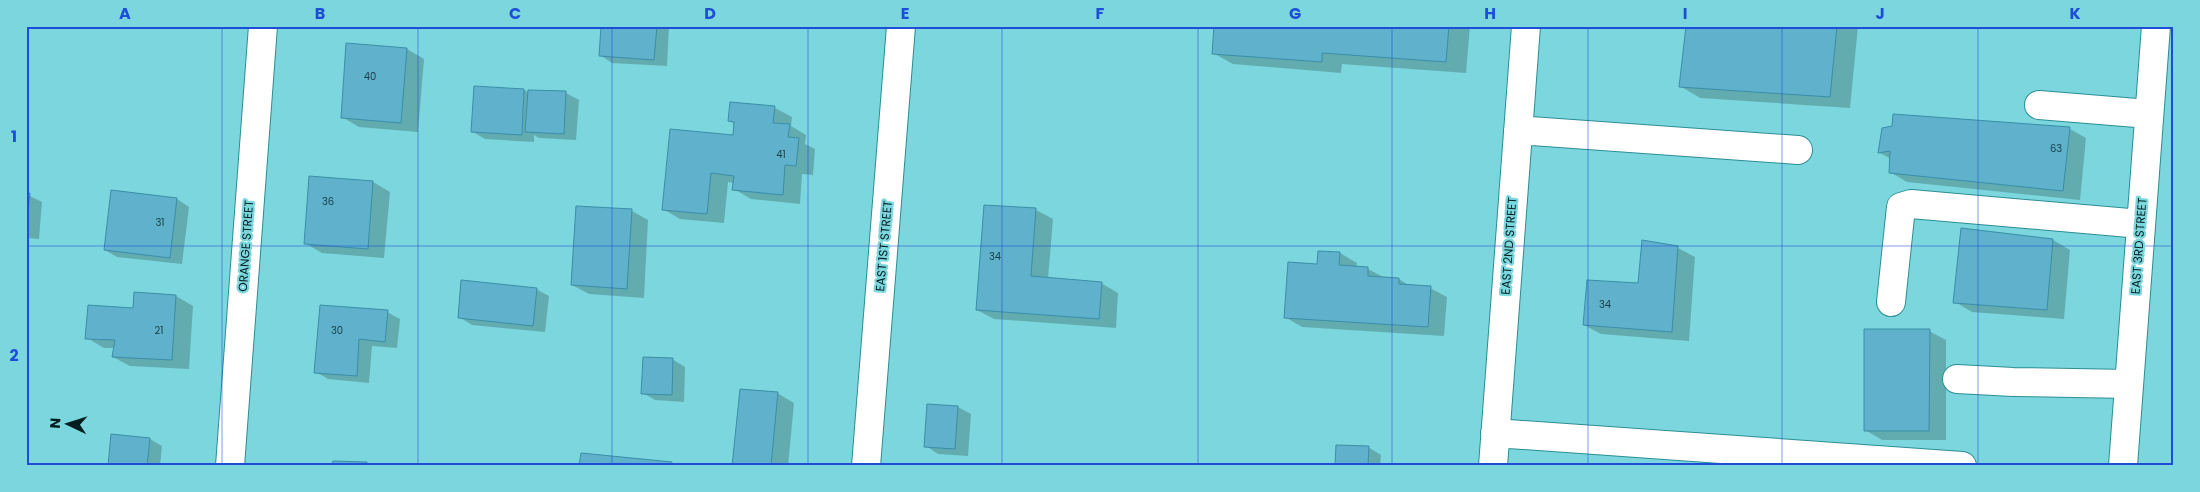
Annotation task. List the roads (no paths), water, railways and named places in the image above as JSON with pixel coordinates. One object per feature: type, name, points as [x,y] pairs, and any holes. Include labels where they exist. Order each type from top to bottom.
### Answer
[{"type":"street","name":"ORANGE STREET","points":[[230,466],[263,26]]},
{"type":"street","name":"EAST 1ST STREET","points":[[866,466],[902,26]]},
{"type":"street","name":"EAST 2ND STREET","points":[[1493,466],[1526,26]]},
{"type":"street","name":"EAST 3RD STREET","points":[[2123,466],[2141,224],[2158,98],[2156,26]]},
{"type":"street","points":[[2039,105],[2158,98]]},
{"type":"street","points":[[1518,130],[1798,150]]},
{"type":"street","points":[[1891,302],[1901,207],[1910,204],[2141,224]]},
{"type":"street","points":[[1957,378],[2013,382],[2129,384]]},
{"type":"street","points":[[1495,433],[1962,466]]}]
